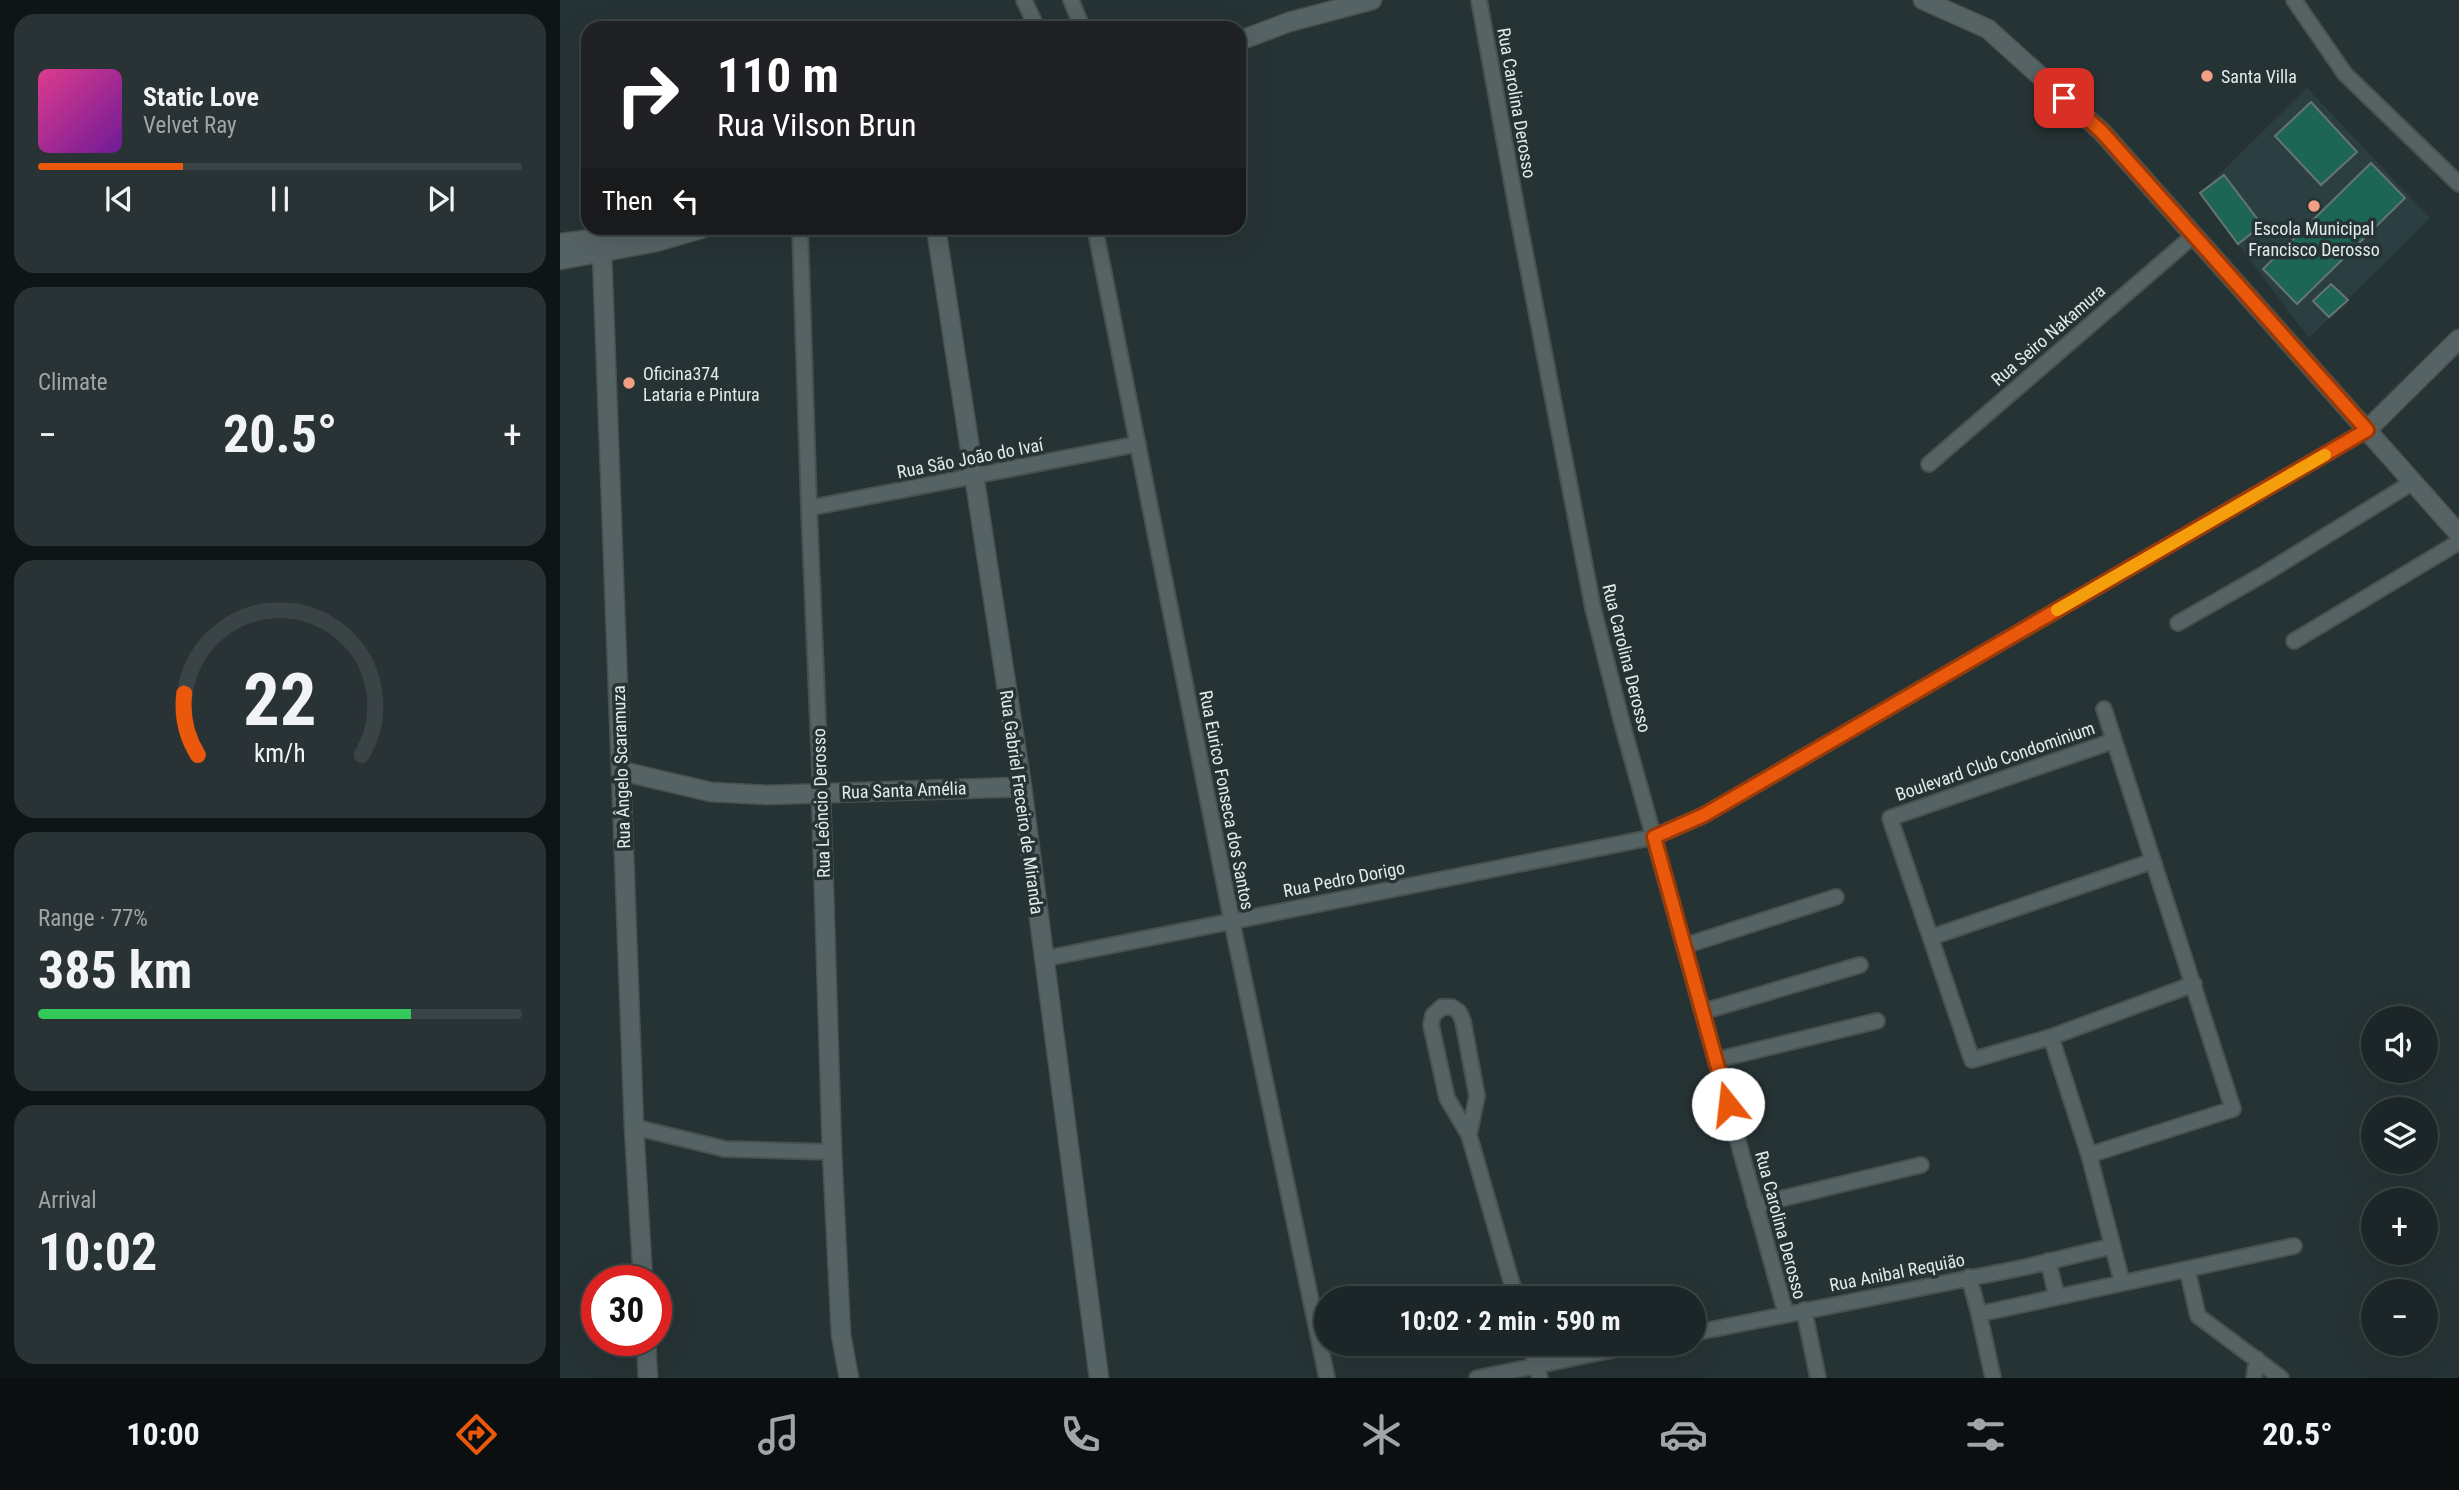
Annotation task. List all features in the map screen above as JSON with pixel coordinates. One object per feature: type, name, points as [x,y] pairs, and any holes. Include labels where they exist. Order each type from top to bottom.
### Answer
[{"type":"street","points":[[1024,0],[1034,21]]},
{"type":"street","points":[[1071,0],[1075,21]]},
{"type":"street","name":"Rua Carolina Derosso","points":[[1479,0],[1593,608],[1786,1314]]},
{"type":"street","points":[[1923,0],[1989,29]]},
{"type":"street","points":[[1956,0],[2102,132],[2459,534]]},
{"type":"street","points":[[2294,0],[2345,74],[2459,184]]},
{"type":"street","points":[[1246,38],[1329,5],[1364,1]]},
{"type":"street","points":[[560,243],[617,235]]},
{"type":"street","points":[[560,260],[680,235]]},
{"type":"street","name":"Rua Leôncio Derosso","points":[[800,235],[832,1152],[841,1335],[849,1378]]},
{"type":"street","name":"Rua Gabriel Freceiro de Miranda","points":[[937,235],[1022,787],[1099,1378]]},
{"type":"street","name":"Rua Eurico Fonseca dos Santos","points":[[1096,235],[1232,922],[1327,1378]]},
{"type":"street","name":"Rua Seiro Nakamura","points":[[1929,464],[2193,236]]},
{"type":"street","name":"Rua Ângelo Scaramuza","points":[[603,253],[634,1126],[642,1265]]},
{"type":"street","points":[[2367,430],[2459,339]]},
{"type":"street","name":"Rua Pedro Dorigo","points":[[1043,959],[1654,837],[1704,815],[2367,430]]},
{"type":"street","name":"Rua São João do Ivaí","points":[[808,508],[1138,444]]},
{"type":"street","points":[[2178,623],[2264,574],[2413,482]]},
{"type":"street","points":[[2294,641],[2459,542]]},
{"type":"street","name":"Boulevard Club Condominium","points":[[2089,1155],[2234,1109],[2104,709]]},
{"type":"street","name":"Boulevard Club Condominium","points":[[2113,741],[1890,818],[1972,1060],[2051,1037],[2194,984]]},
{"type":"street","name":"Rua Santa Amélia","points":[[621,771],[711,792],[767,795],[1022,787]]},
{"type":"street","points":[[1932,937],[2153,861]]},
{"type":"street","points":[[1684,946],[1836,897]]},
{"type":"street","points":[[1702,1012],[1860,965]]},
{"type":"street","points":[[1469,1135],[1477,1096],[1463,1021],[1459,1012],[1452,1007],[1442,1007],[1433,1015],[1432,1025],[1447,1098],[1469,1135],[1513,1286]]},
{"type":"street","points":[[1716,1060],[1877,1021]]},
{"type":"street","points":[[2051,1037],[2089,1155],[2122,1282]]},
{"type":"street","points":[[634,1126],[725,1149],[832,1152]]},
{"type":"street","points":[[1755,1205],[1922,1165]]},
{"type":"street","points":[[2057,1297],[2048,1261],[2113,1246]]},
{"type":"street","points":[[1979,1314],[2294,1246]]},
{"type":"street","name":"Rua Anibal Requião","points":[[1706,1331],[2048,1261]]},
{"type":"street","points":[[2187,1269],[2198,1316],[2281,1378]]},
{"type":"street","points":[[1969,1277],[1993,1378]]},
{"type":"street","points":[[1804,1310],[1818,1378]]},
{"type":"street","points":[[647,1356],[648,1378]]},
{"type":"street","points":[[1477,1378],[1538,1372],[1597,1356]]},
{"type":"street","points":[[2253,1378],[2257,1359]]},
{"type":"shaded area","name":"Escola Municipal Francisco Derosso","points":[[2307,88],[2430,218],[2309,338],[2200,193]]},
{"type":"building","points":[[2311,102],[2357,152],[2321,185],[2275,136]]},
{"type":"building","points":[[2371,163],[2405,198],[2297,304],[2263,269]]},
{"type":"building","points":[[2224,175],[2262,225],[2238,244],[2200,193]]},
{"type":"building","points":[[2331,284],[2348,300],[2329,317],[2313,301]]},
{"type":"slow traffic","points":[[2057,610],[2325,455]]},
{"type":"place","name":"Santa Villa","points":[[2207,76]]},
{"type":"place","name":"Escola Municipal Francisco Derosso","points":[[2314,206]]},
{"type":"place","name":"Oficina374 Lataria e Pintura","points":[[629,383]]},
{"type":"route","points":[[1728,1104],[1654,837],[1704,815],[2367,430],[2102,132],[2064,98]]}]
